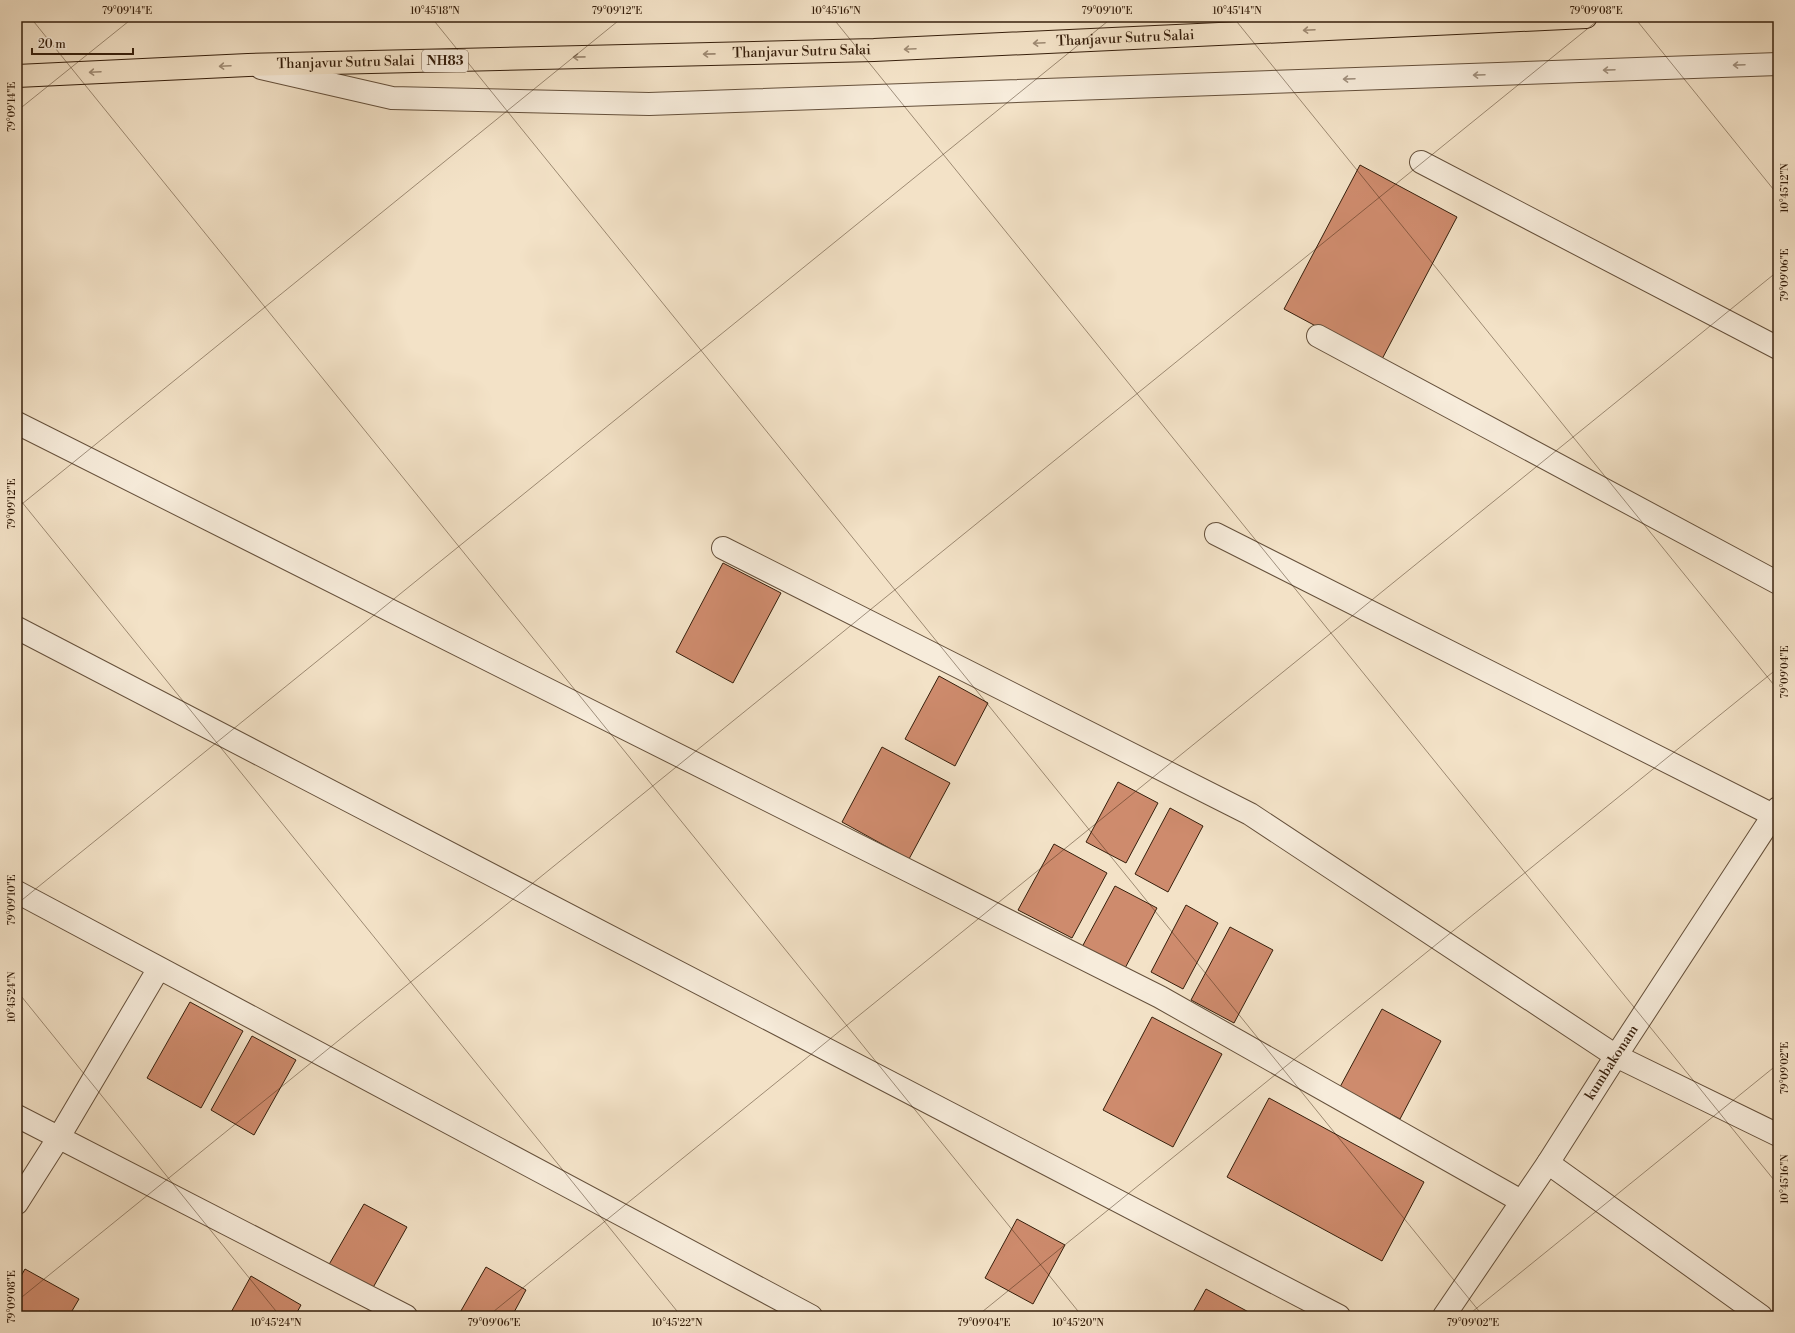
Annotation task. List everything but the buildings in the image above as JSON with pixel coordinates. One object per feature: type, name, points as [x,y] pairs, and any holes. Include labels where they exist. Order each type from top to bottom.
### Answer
[{"type":"highway","name":"Thanjavur Sutru Salai","points":[[17,76],[248,65],[874,50],[1586,17]]},
{"type":"street","points":[[248,65],[392,98],[649,104],[1778,64]]},
{"type":"street","points":[[1421,162],[1778,348]]},
{"type":"street","points":[[1318,336],[1778,583]]},
{"type":"street","points":[[17,423],[1160,997],[1521,1201]]},
{"type":"street","points":[[1216,534],[1776,811]]},
{"type":"street","points":[[723,548],[1250,814],[1616,1056],[1778,1135]]},
{"type":"street","points":[[17,628],[1338,1316]]},
{"type":"street","name":"kumbakonam","points":[[1444,1316],[1548,1163],[1776,811]]},
{"type":"street","points":[[17,892],[811,1316]]},
{"type":"street","points":[[17,1203],[59,1137],[159,968]]},
{"type":"street","points":[[17,1116],[406,1316]]},
{"type":"street","points":[[1548,1163],[1761,1316]]}]
